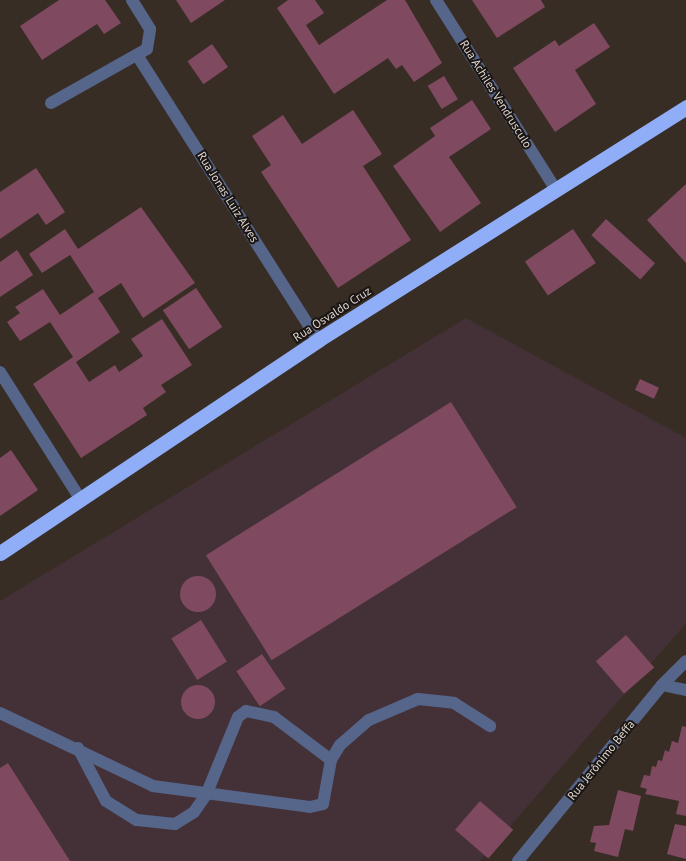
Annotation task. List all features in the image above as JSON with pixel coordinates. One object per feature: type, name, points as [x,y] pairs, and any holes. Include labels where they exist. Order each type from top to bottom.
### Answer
[{"type":"highway","name":"Rua Osvaldo Cruz","points":[[0,553],[318,340],[555,188],[686,107]]},
{"type":"street","points":[[50,103],[146,49],[150,29],[132,0]]},
{"type":"street","name":"Rua Achiles Vendrusculo","points":[[436,0],[555,188]]},
{"type":"street","name":"Rua Jonas Luiz Alves","points":[[137,55],[318,340]]},
{"type":"street","points":[[0,372],[81,500]]},
{"type":"street","name":"Rua Jerônimo Beffa","points":[[518,861],[662,685],[686,661]]},
{"type":"street","points":[[662,685],[686,690]]},
{"type":"street","points":[[0,713],[78,748],[153,786],[206,795],[310,806],[323,804],[331,760],[340,745],[369,720],[418,700],[454,704],[490,726]]},
{"type":"street","points":[[78,748],[106,801],[137,820],[175,824],[194,812],[206,795],[238,716],[246,711],[274,717],[331,760]]},
{"type":"shaded area","points":[[466,318],[686,438],[686,623],[480,861],[0,861],[0,601]]},
{"type":"building","points":[[59,0],[105,0],[121,23],[104,34],[97,24],[42,60],[20,26]]},
{"type":"building","points":[[176,0],[225,0],[191,23]]},
{"type":"building","points":[[288,0],[315,0],[324,13],[306,25],[319,45],[387,0],[405,0],[442,63],[414,82],[402,65],[396,69],[388,58],[334,94],[277,8]]},
{"type":"building","points":[[472,0],[541,0],[545,7],[497,38]]},
{"type":"building","points":[[594,23],[610,47],[575,70],[596,104],[555,132],[513,68],[555,40],[559,46]]},
{"type":"building","points":[[212,44],[228,67],[203,84],[187,61]]},
{"type":"building","points":[[444,76],[458,99],[442,109],[428,86]]},
{"type":"building","points":[[472,100],[491,129],[449,157],[481,203],[440,232],[393,166],[435,136],[430,128]]},
{"type":"building","points":[[353,110],[382,154],[363,166],[411,240],[338,288],[261,172],[271,165],[252,136],[283,115],[302,144]]},
{"type":"building","points":[[36,168],[65,212],[46,225],[38,213],[0,239],[0,192]]},
{"type":"building","points":[[686,184],[686,263],[647,220]]},
{"type":"building","points":[[141,207],[195,283],[143,318],[121,283],[98,298],[120,332],[76,362],[89,382],[115,365],[119,372],[143,356],[131,339],[162,319],[192,365],[161,385],[166,392],[143,408],[147,415],[81,458],[33,384],[73,357],[50,322],[20,341],[7,322],[20,313],[15,307],[43,289],[60,315],[94,292],[70,255],[42,273],[29,254],[65,229],[78,249]]},
{"type":"building","points":[[606,219],[655,263],[640,280],[591,235]]},
{"type":"building","points":[[573,229],[596,263],[548,295],[525,261]]},
{"type":"building","points":[[17,250],[33,275],[0,297],[0,262]]},
{"type":"building","points":[[196,288],[222,327],[189,349],[163,310]]},
{"type":"building","points":[[640,379],[659,388],[654,399],[635,390]]},
{"type":"building","points":[[451,402],[517,507],[272,660],[206,555]]},
{"type":"building","points":[[11,450],[38,490],[0,516],[0,458]]},
{"type":"building","points":[[198,576],[211,581],[216,594],[211,607],[198,612],[185,607],[180,594],[185,581]]},
{"type":"building","points":[[201,620],[227,662],[197,680],[171,639]]},
{"type":"building","points":[[626,635],[654,667],[624,694],[596,661]]},
{"type":"building","points":[[262,654],[285,689],[260,706],[236,671]]},
{"type":"building","points":[[198,685],[210,690],[215,702],[210,714],[198,719],[186,714],[181,702],[186,690]]},
{"type":"building","points":[[682,726],[686,727],[686,816],[676,814],[679,801],[645,794],[647,789],[640,787],[644,775],[650,776],[652,766],[656,767],[658,760],[662,761],[665,750],[669,752],[672,741],[678,743]]},
{"type":"building","points":[[8,763],[70,861],[0,861],[0,768]]},
{"type":"building","points":[[618,790],[641,796],[633,831],[625,829],[618,857],[594,851],[596,843],[590,842],[594,826],[609,825]]},
{"type":"building","points":[[480,801],[513,830],[488,859],[455,830]]},
{"type":"building","points":[[675,824],[686,826],[686,859],[667,854]]}]
